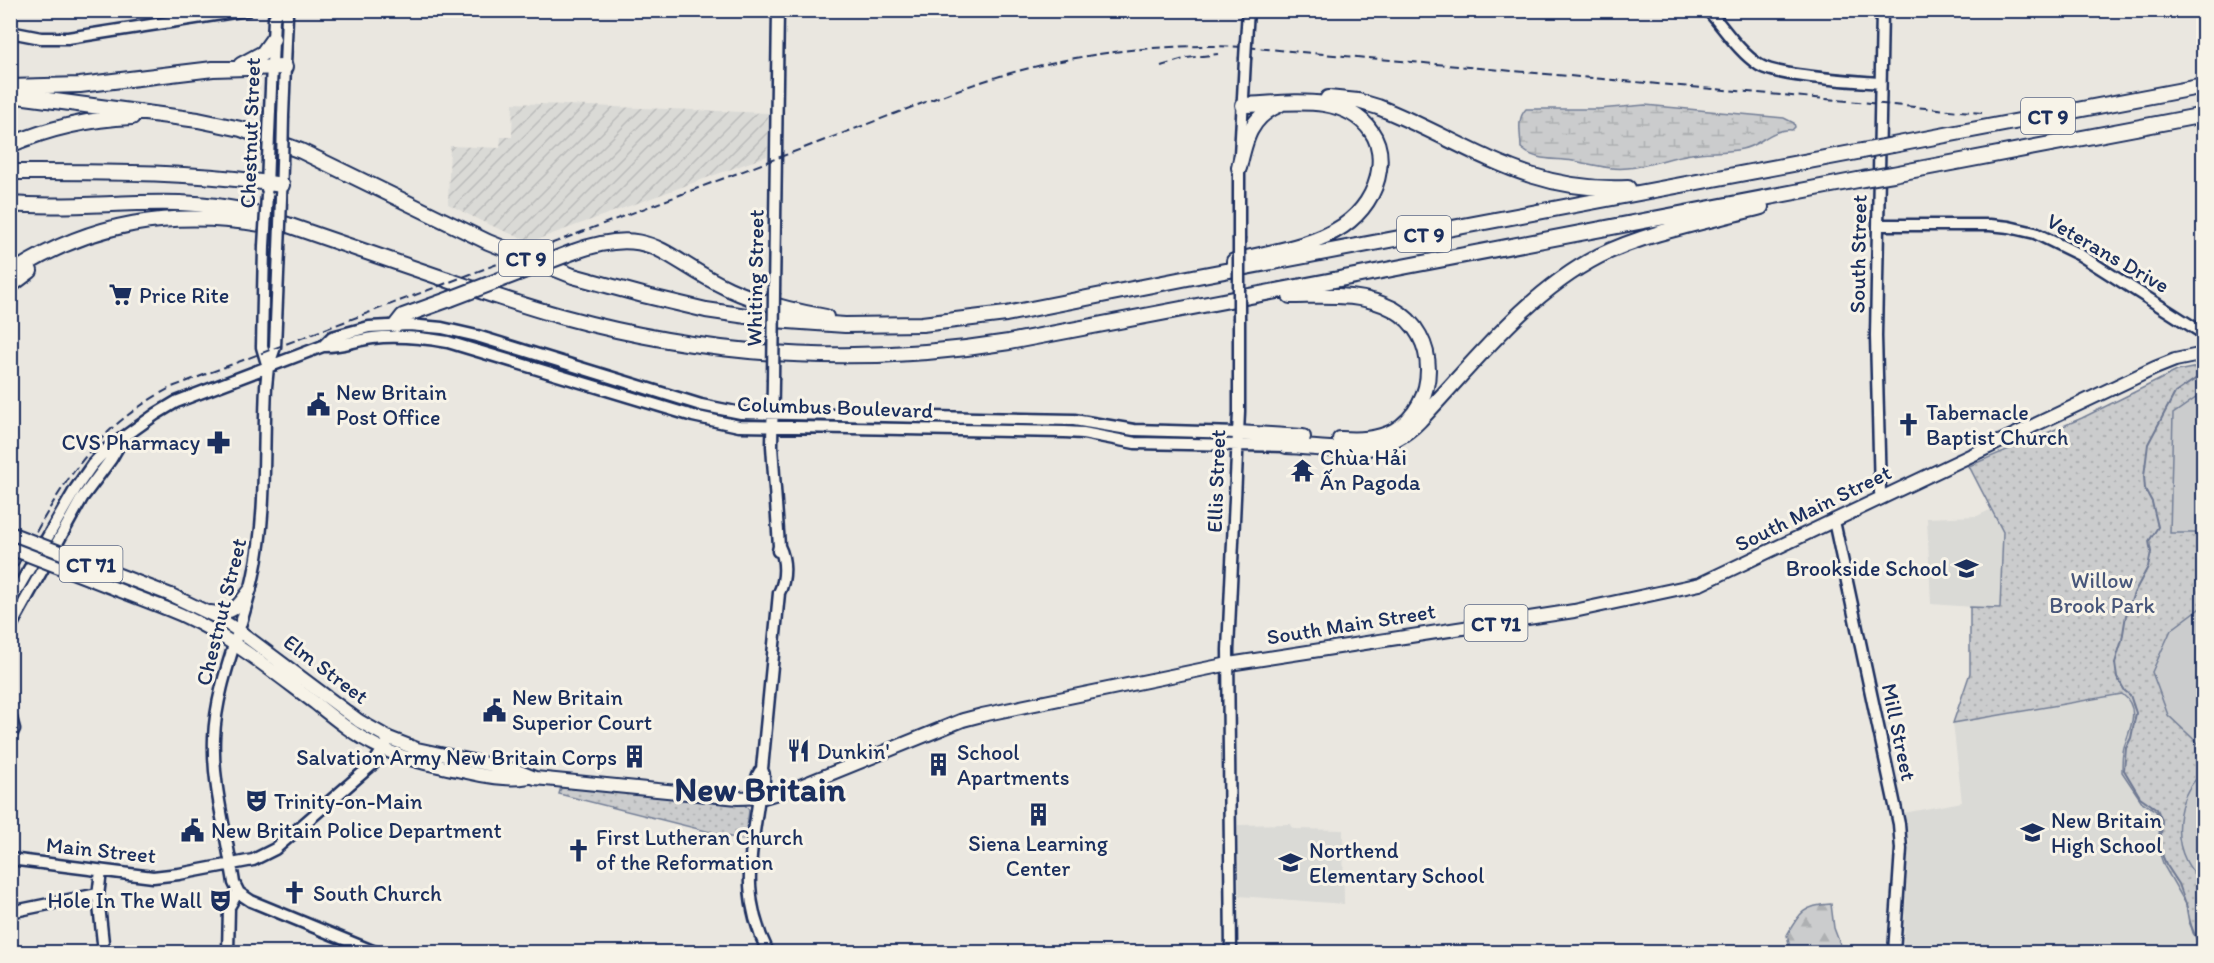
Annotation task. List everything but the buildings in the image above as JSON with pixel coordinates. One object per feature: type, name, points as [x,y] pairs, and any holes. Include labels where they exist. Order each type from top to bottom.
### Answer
[{"type":"highway","points":[[233,67],[260,56],[273,39]]},
{"type":"highway","points":[[10,87],[80,85],[233,67],[278,67]]},
{"type":"highway","name":"CT 9","points":[[10,95],[225,125],[286,145],[488,242],[590,281],[665,301],[720,312],[801,323],[866,326],[922,324],[989,317],[2204,86]]},
{"type":"highway","points":[[1318,102],[1335,98],[1374,105],[1496,164],[1544,180],[1603,189],[1672,187]]},
{"type":"highway","points":[[1176,280],[1200,269],[1317,239],[1344,225],[1362,209],[1372,192],[1378,174],[1380,156],[1377,142],[1369,128],[1353,113],[1318,102],[1242,105]]},
{"type":"highway","points":[[1239,168],[1253,124],[1265,112],[1282,104]]},
{"type":"highway","name":"CT 9","points":[[10,204],[164,202],[197,204],[253,213],[565,318],[681,342],[781,354],[871,356],[955,350],[1009,342],[2204,115]]},
{"type":"highway","points":[[10,145],[39,134],[81,123],[121,118],[170,116]]},
{"type":"highway","points":[[10,172],[159,173],[217,176],[281,192]]},
{"type":"highway","points":[[1286,446],[1363,449],[1392,442],[1405,435],[1526,308],[1547,289],[1578,268],[1631,243],[1791,199],[1815,188]]},
{"type":"highway","points":[[10,274],[70,242],[132,224],[171,218],[209,218],[250,222],[309,233]]},
{"type":"highway","points":[[10,286],[62,252],[132,224]]},
{"type":"highway","points":[[395,331],[403,316],[573,252],[612,241],[644,243],[666,252],[722,285],[759,301],[788,310],[866,326]]},
{"type":"highway","points":[[1237,438],[1357,440],[1376,438],[1393,431],[1410,417],[1422,398],[1428,379],[1428,357],[1422,339],[1408,320],[1390,308],[1365,299],[1341,295],[1258,295]]},
{"type":"main road","name":"South Main Street","points":[[758,798],[777,795],[974,717],[1229,664],[1565,612],[1689,587],[1710,580],[2159,366],[2204,354]]},
{"type":"main road","name":"CT 71","points":[[10,533],[171,595],[239,631]]},
{"type":"main road","name":"CT 71","points":[[10,548],[165,608],[204,626],[235,645]]},
{"type":"main road","points":[[204,611],[230,612],[250,590]]},
{"type":"main road","name":"Elm Street","points":[[239,631],[348,712],[386,744]]},
{"type":"main road","name":"Elm Street","points":[[235,645],[361,737],[386,744]]},
{"type":"main road","points":[[325,711],[339,714],[348,712]]},
{"type":"main road","name":"CT 71","points":[[386,744],[430,759],[506,774],[514,780],[529,777],[725,797],[758,798]]},
{"type":"street","points":[[10,32],[37,38],[64,39],[247,10]]},
{"type":"street","name":"Chestnut Street","points":[[238,892],[217,781],[214,746],[219,700],[250,590],[260,534],[268,366],[275,347],[279,250],[283,116],[273,39],[274,18],[279,10]]},
{"type":"street","name":"Chestnut Street","points":[[268,366],[262,350],[270,111],[287,16],[285,10]]},
{"type":"street","name":"Whiting Street","points":[[768,952],[754,919],[749,884],[758,798],[765,779],[762,769],[779,593],[784,575],[784,555],[779,546],[772,428],[778,10]]},
{"type":"street","name":"Ellis Street","points":[[1231,952],[1229,664],[1237,438],[1239,168],[1248,10]]},
{"type":"street","points":[[1708,10],[1749,56],[1764,68],[1880,83]]},
{"type":"street","name":"South Street","points":[[1882,10],[1876,336],[1882,498]]},
{"type":"street","name":"Veterans Drive","points":[[1878,225],[1990,225],[2009,226],[2035,233],[2080,255],[2204,334]]},
{"type":"street","name":"Columbus Boulevard","points":[[395,331],[432,326],[453,330],[700,405],[734,412],[772,415],[1079,420],[1137,430],[1237,438],[1286,446]]},
{"type":"street","name":"Columbus Boulevard","points":[[10,602],[88,470],[100,455],[171,405],[322,346],[332,337],[369,327],[455,343],[707,420],[739,426],[1038,431],[1081,433],[1135,443],[1237,438]]},
{"type":"street","points":[[1038,419],[1038,431]]},
{"type":"street","name":"Columbus Boulevard","points":[[10,628],[82,498],[111,459],[122,439]]},
{"type":"street","name":"Mill Street","points":[[1834,521],[1900,833],[1901,849],[1894,952]]},
{"type":"street","points":[[23,578],[36,579]]},
{"type":"street","points":[[10,714],[14,729],[10,737]]},
{"type":"street","name":"Main Street","points":[[10,859],[160,877],[254,860],[275,849],[374,763],[386,744]]},
{"type":"street","points":[[101,871],[98,894],[104,952]]},
{"type":"street","points":[[228,952],[229,907],[238,892],[251,901],[375,952]]},
{"type":"street","name":"Main Street","points":[[10,912],[98,894]]},
{"type":"shaded area","points":[[513,103],[769,113],[767,156],[530,242],[448,204],[450,146],[500,148],[501,137],[512,137]]},
{"type":"shaded area","name":"Brookside School","points":[[1992,509],[2003,532],[2000,609],[1931,604],[1927,518],[1977,516]]},
{"type":"shaded area","name":"New Britain High School","points":[[2122,694],[2128,699],[2134,715],[2124,749],[2142,802],[2156,811],[2160,823],[2158,849],[2164,866],[2186,904],[2193,932],[2203,947],[2203,952],[1903,952],[1909,842],[1904,813],[1962,802],[1953,723]]},
{"type":"shaded area","name":"Northend Elementary School","points":[[1291,824],[1293,829],[1343,830],[1344,904],[1239,896],[1238,825]]},
{"type":"green space","points":[[1645,105],[1784,118],[1794,123],[1795,127],[1792,130],[1772,134],[1742,149],[1691,154],[1628,168],[1546,159],[1533,156],[1521,148],[1520,122],[1526,109],[1599,109]]},
{"type":"green space","name":"Willow Brook Park","points":[[2203,366],[2203,947],[2193,933],[2186,904],[2164,866],[2158,849],[2160,823],[2156,811],[2142,802],[2122,772],[2123,750],[2133,712],[2128,700],[2122,694],[1953,723],[1970,673],[1970,607],[2000,608],[2003,532],[1969,466],[2082,418],[2177,371]]},
{"type":"green space","points":[[2203,393],[2203,533],[2170,533],[2173,414]]},
{"type":"green space","points":[[2203,606],[2203,748],[2168,715],[2152,672],[2171,630]]},
{"type":"green space","points":[[2203,773],[2203,884],[2186,861],[2179,838],[2179,826],[2183,802],[2188,791]]},
{"type":"green space","points":[[561,787],[745,805],[749,810],[746,837],[742,840],[559,794]]},
{"type":"green space","points":[[1831,904],[1834,928],[1843,952],[1791,952],[1787,935],[1799,916],[1808,908]]},
{"type":"waterway","points":[[2202,952],[2189,921],[2179,884],[2160,850],[2162,821],[2157,809],[2140,797],[2124,770],[2126,748],[2131,738],[2136,713],[2130,695],[2117,677],[2115,663],[2126,615],[2134,593],[2148,567],[2151,552],[2149,541],[2158,527],[2152,502],[2145,489],[2144,476],[2148,444],[2175,393],[2204,373]]},
{"type":"railway","points":[[10,579],[58,494],[94,446],[142,405],[172,387],[952,92],[1060,61],[1096,54],[1170,47],[1245,47],[1982,113]]},
{"type":"railway","points":[[1161,66],[1187,58],[1218,54]]},
{"type":"railway","points":[[2196,132],[2204,133]]},
{"type":"place","name":"Price Rite","points":[[121,295]]},
{"type":"place","name":"New Britain Post Office","points":[[318,405]]},
{"type":"place","name":"Tabernacle Baptist Church","points":[[1908,425]]},
{"type":"place","name":"CVS Pharmacy","points":[[218,442]]},
{"type":"place","name":"Chùa Hải Ấn Pagoda","points":[[1302,470]]},
{"type":"place","name":"Brookside School","points":[[1966,568]]},
{"type":"place","name":"New Britain Superior Court","points":[[494,710]]},
{"type":"place","name":"Dunkin'","points":[[799,751]]},
{"type":"place","name":"Salvation Army New Britain Corps","points":[[635,757]]},
{"type":"place","name":"School Apartments","points":[[939,765]]},
{"type":"place","name":"Trinity-on-Main","points":[[256,801]]},
{"type":"place","name":"Siena Learning Center","points":[[1038,814]]},
{"type":"place","name":"New Britain Police Department","points":[[193,830]]},
{"type":"place","name":"New Britain High School","points":[[2033,833]]},
{"type":"place","name":"First Lutheran Church of the Reformation","points":[[578,850]]},
{"type":"place","name":"Northend Elementary School","points":[[1291,863]]},
{"type":"place","name":"South Church","points":[[295,893]]},
{"type":"place","name":"Hole In The Wall","points":[[220,900]]},
{"type":"district","name":"New Britain","points":[[760,789]]}]
